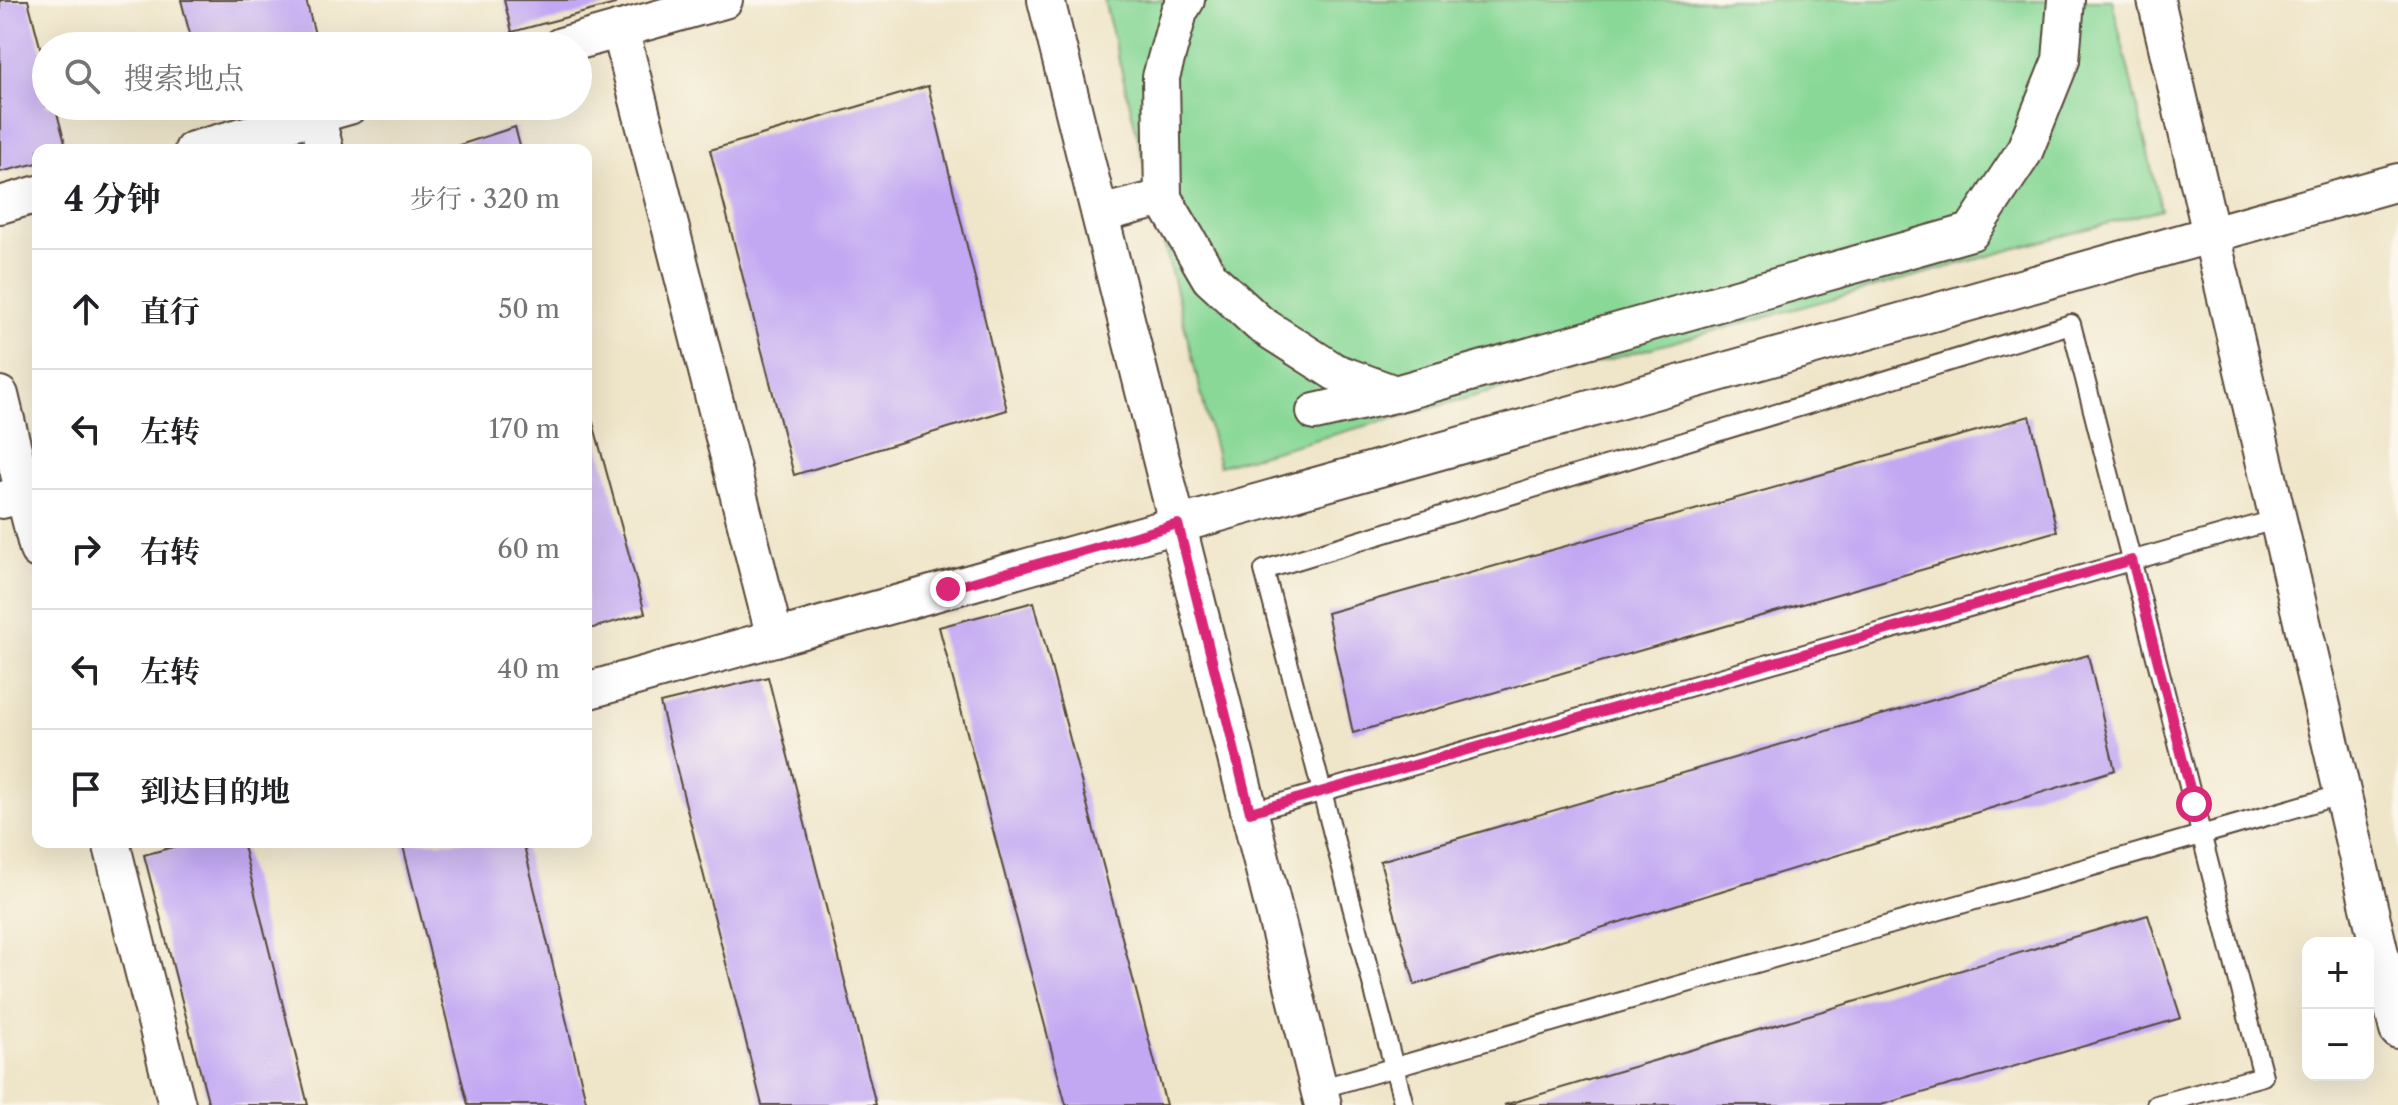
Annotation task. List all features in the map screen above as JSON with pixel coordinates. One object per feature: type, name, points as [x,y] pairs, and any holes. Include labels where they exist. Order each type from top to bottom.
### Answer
[{"type":"street","points":[[592,37],[724,0]]},
{"type":"street","points":[[1046,0],[1321,1097]]},
{"type":"street","points":[[1186,0],[1179,12],[1161,77],[1163,198],[1210,278],[1260,324],[1335,372],[1395,394]]},
{"type":"street","points":[[1315,412],[1395,394],[1971,232],[2024,152],[2061,60],[2066,0]]},
{"type":"street","points":[[2156,0],[2398,1030]]},
{"type":"street","points":[[620,29],[775,638]]},
{"type":"street","points":[[214,144],[300,120]]},
{"type":"street","points":[[326,144],[330,120]]},
{"type":"street","points":[[592,689],[2398,182]]},
{"type":"street","points":[[0,205],[32,196]]},
{"type":"street","points":[[1100,214],[1163,198]]},
{"type":"street","points":[[0,395],[12,497],[32,538]]},
{"type":"street","points":[[113,848],[177,1105]]},
{"type":"lane","points":[[1404,1105],[1264,570],[2071,324],[2263,1076],[2156,1105]]},
{"type":"lane","points":[[1250,812],[2278,519]]},
{"type":"lane","points":[[1321,1097],[1394,1067],[2343,794]]},
{"type":"green space","points":[[1104,0],[2112,0],[2161,209],[1219,466]]},
{"type":"building","points":[[0,0],[28,0],[36,32],[32,32],[32,120],[59,120],[65,144],[32,144],[32,164],[0,172]]},
{"type":"building","points":[[181,0],[306,0],[314,32],[189,32]]},
{"type":"building","points":[[504,0],[614,0],[615,4],[512,32]]},
{"type":"building","points":[[928,86],[1007,410],[794,475],[710,150]]},
{"type":"building","points":[[515,127],[519,144],[462,144]]},
{"type":"building","points":[[2030,416],[2057,531],[1353,733],[1327,613]]},
{"type":"building","points":[[592,419],[645,613],[592,628]]},
{"type":"building","points":[[1034,602],[1166,1105],[1066,1105],[939,627]]},
{"type":"building","points":[[2088,655],[2115,770],[1415,985],[1380,861]]},
{"type":"building","points":[[768,677],[876,1105],[762,1105],[660,703]]},
{"type":"building","points":[[169,848],[244,848],[308,1105],[209,1105],[144,855]]},
{"type":"building","points":[[404,848],[524,848],[587,1105],[468,1105]]},
{"type":"building","points":[[2148,915],[2181,1018],[1881,1105],[1504,1105]]},
{"type":"route","points":[[948,589],[1178,524],[1250,812],[2132,560],[2194,804]]}]
